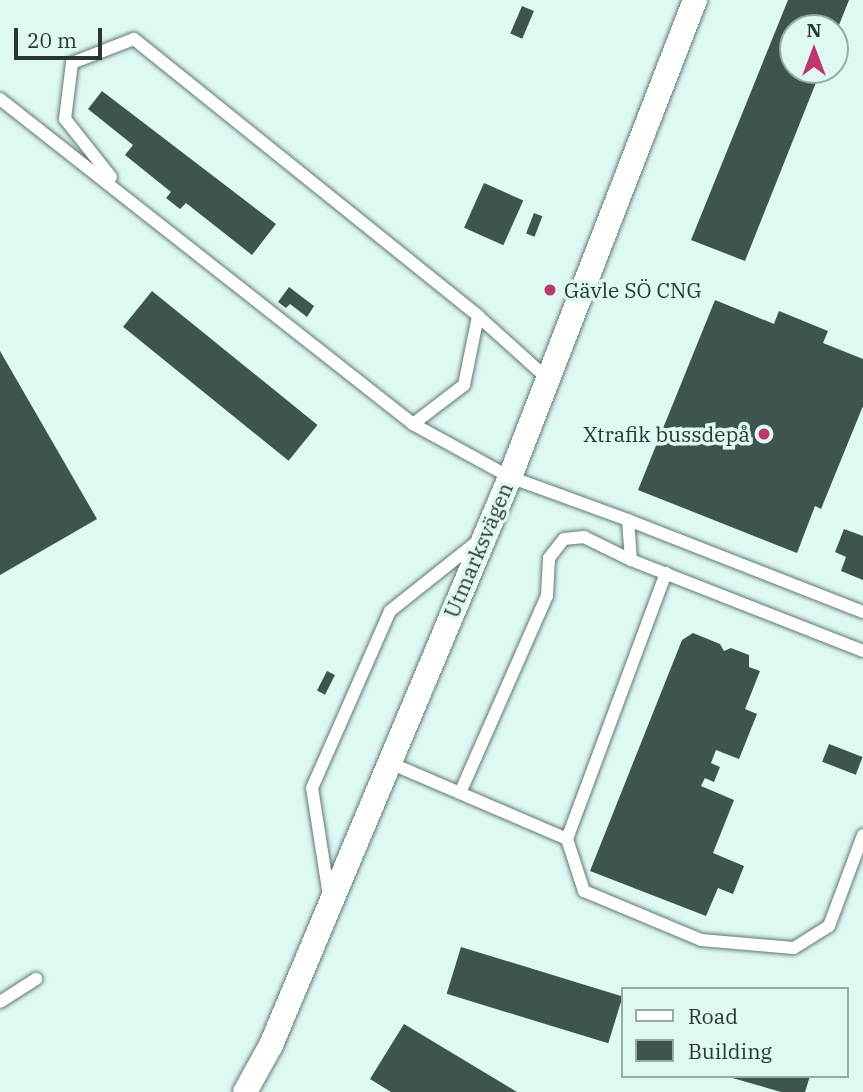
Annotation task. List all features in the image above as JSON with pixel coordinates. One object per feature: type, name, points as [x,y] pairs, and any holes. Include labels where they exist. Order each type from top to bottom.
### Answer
[{"type":"street","name":"Utmarksvägen","points":[[245,1092],[271,1045],[481,538],[510,477],[695,0]]},
{"type":"lane","points":[[122,191],[65,119],[72,63],[134,39],[478,316],[548,379]]},
{"type":"lane","points":[[0,99],[122,191],[413,424],[510,477],[863,612]]},
{"type":"lane","points":[[413,424],[464,385],[478,316]]},
{"type":"lane","points":[[628,520],[631,560]]},
{"type":"lane","points":[[460,793],[547,596],[550,558],[564,539],[584,537],[631,560],[863,651]]},
{"type":"lane","points":[[330,906],[312,788],[390,611],[481,538]]},
{"type":"lane","points":[[666,573],[567,839],[584,891],[701,940],[794,948],[830,926],[863,835]]},
{"type":"lane","points":[[390,763],[567,839]]},
{"type":"lane","points":[[0,1002],[36,979]]},
{"type":"building","points":[[788,0],[849,0],[843,14],[782,14]]},
{"type":"building","points":[[522,6],[534,11],[522,39],[510,34]]},
{"type":"building","points":[[779,22],[779,84],[815,84],[745,261],[691,240]]},
{"type":"building","points":[[102,91],[276,224],[252,255],[186,203],[180,209],[166,198],[171,192],[125,155],[133,145],[88,109]]},
{"type":"building","points":[[484,183],[523,200],[503,245],[464,228]]},
{"type":"building","points":[[534,213],[542,216],[535,237],[526,234]]},
{"type":"building","points":[[289,287],[314,306],[307,317],[290,304],[286,308],[278,302]]},
{"type":"building","points":[[152,291],[318,425],[289,461],[123,327]]},
{"type":"building","points":[[715,300],[774,324],[779,311],[828,331],[823,343],[863,359],[863,406],[821,509],[815,506],[797,553],[638,490]]},
{"type":"building","points":[[0,351],[97,519],[0,575]]},
{"type":"building","points":[[844,529],[863,536],[863,580],[841,571],[846,557],[835,552]]},
{"type":"building","points":[[693,633],[720,644],[724,651],[731,648],[749,655],[749,667],[760,671],[745,709],[757,714],[739,759],[716,750],[711,763],[720,767],[714,782],[705,778],[701,786],[734,800],[713,853],[744,866],[733,894],[718,888],[706,916],[590,871],[682,640]]},
{"type":"building","points":[[327,671],[335,675],[325,695],[317,691]]},
{"type":"building","points":[[829,744],[863,757],[856,775],[822,762]]},
{"type":"building","points":[[461,947],[622,996],[608,1043],[447,994]]},
{"type":"building","points":[[404,1024],[517,1092],[391,1092],[370,1079]]},
{"type":"building","points":[[732,1078],[809,1078],[805,1092],[781,1092]]},
{"type":"place","name":"Gävle SÖ CNG","points":[[550,290]]},
{"type":"place","name":"Xtrafik bussdepå","points":[[764,434]]}]
